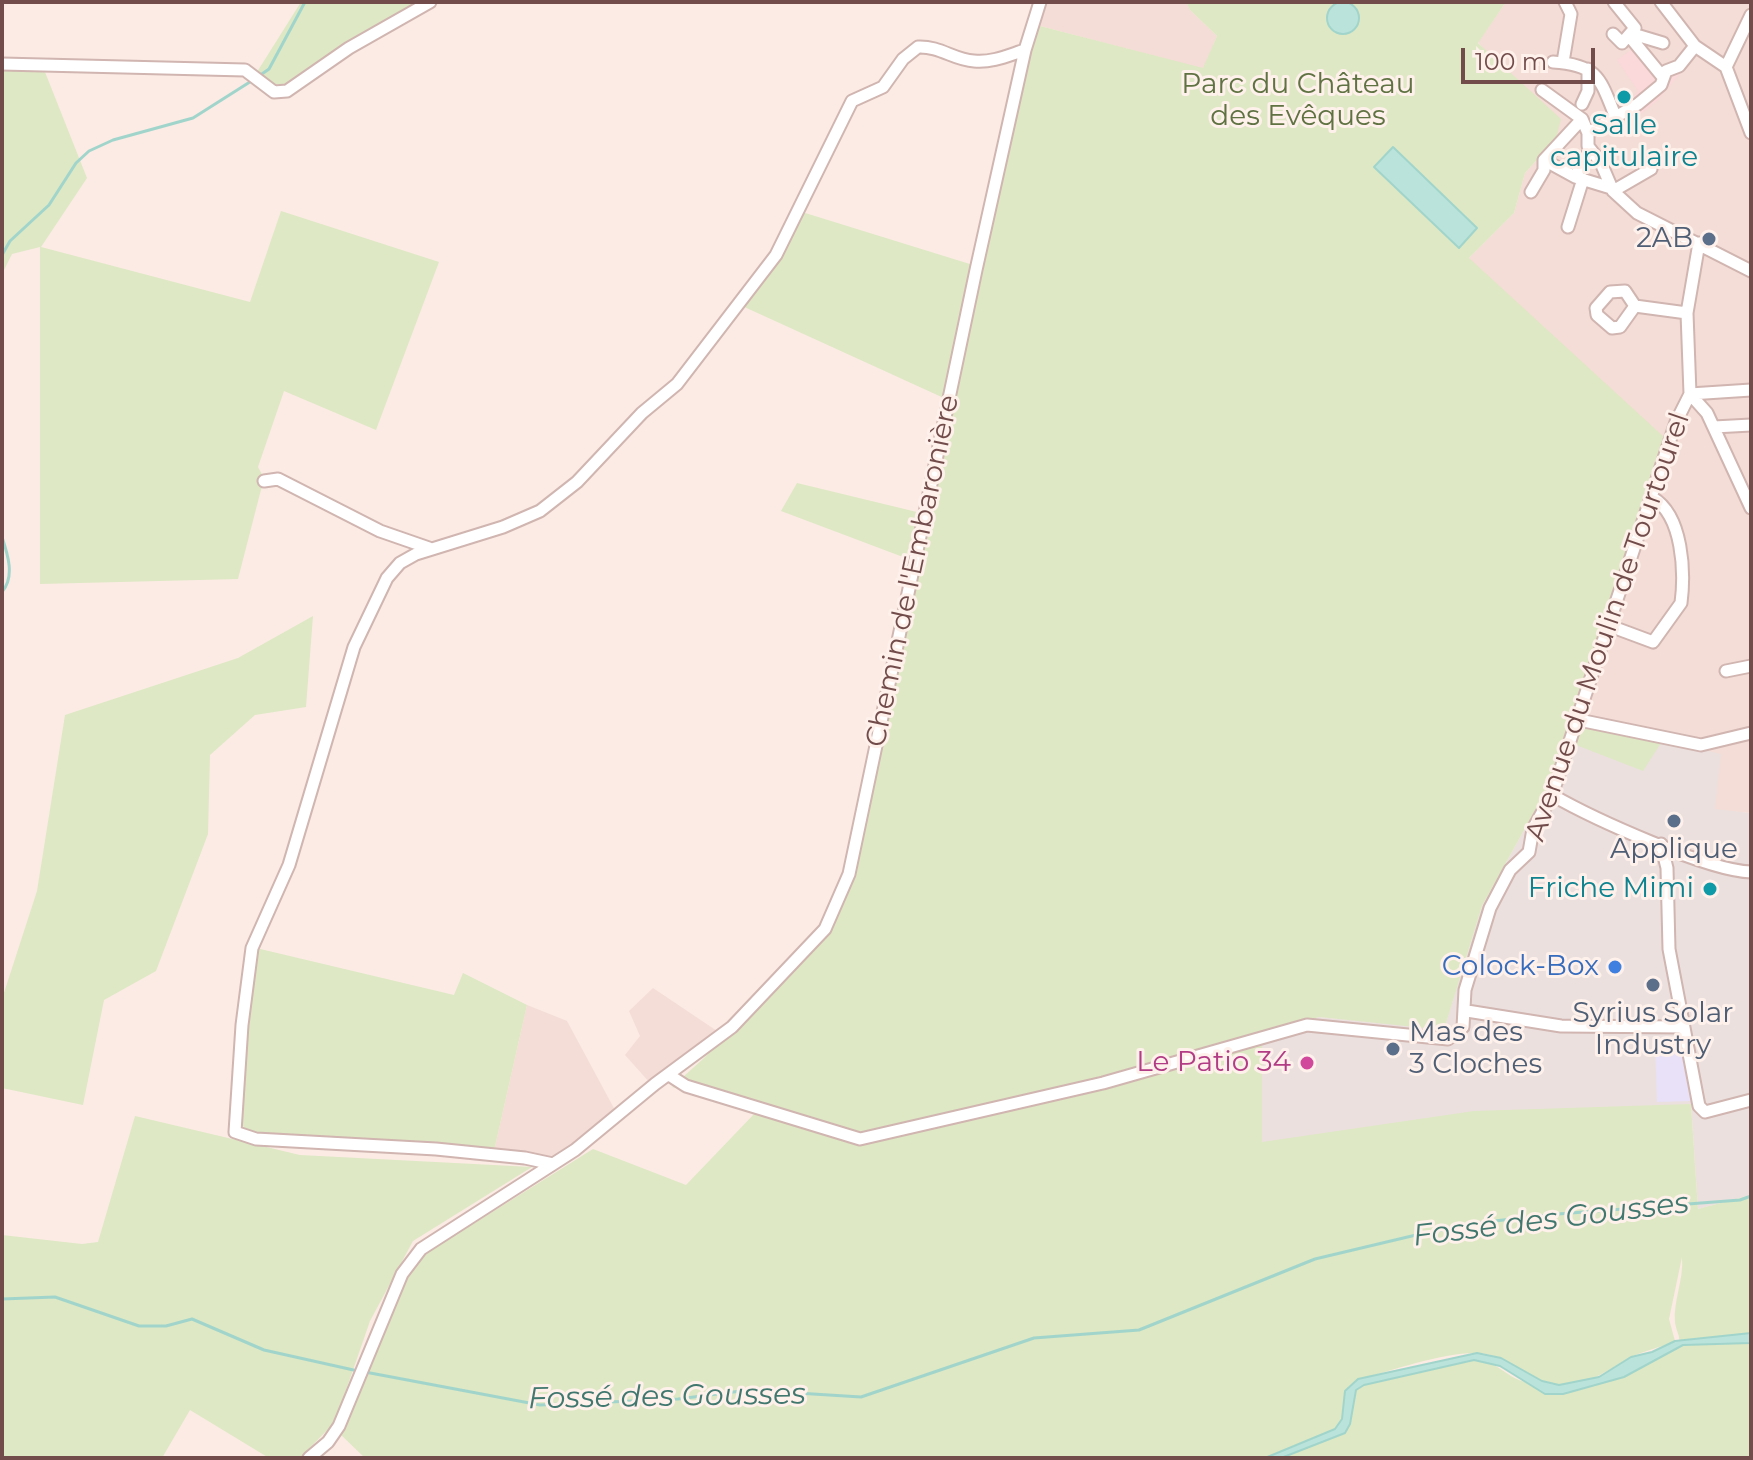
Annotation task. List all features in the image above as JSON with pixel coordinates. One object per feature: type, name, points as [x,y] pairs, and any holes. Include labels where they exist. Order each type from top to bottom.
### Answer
[{"type":"street","points":[[2,64],[92,64],[251,73],[274,92],[287,91],[349,48],[430,2]]},
{"type":"street","name":"Chemin de l'Embaronière","points":[[309,1458],[328,1442],[339,1426],[402,1274],[421,1249],[553,1164],[732,1027],[825,929],[849,874],[1025,50],[1040,2]]},
{"type":"street","points":[[1565,2],[1571,14],[1558,62],[1588,69],[1603,85],[1616,118]]},
{"type":"street","points":[[1614,2],[1626,35],[1662,76]]},
{"type":"street","points":[[1661,2],[1695,46],[1726,67],[1751,133]]},
{"type":"street","points":[[1726,67],[1751,15]]},
{"type":"street","points":[[1626,35],[1663,43]]},
{"type":"street","points":[[553,1164],[436,1149],[272,1141],[235,1132],[242,1025],[252,948],[289,865],[336,696],[368,612],[392,570],[429,548],[503,527],[540,511],[577,482],[642,413],[677,384],[776,255],[852,101],[883,87],[910,52],[930,46],[975,61],[994,60],[1025,50]]},
{"type":"street","points":[[1588,133],[1616,118],[1661,85],[1662,76],[1671,67],[1679,66],[1695,46]]},
{"type":"street","points":[[1531,192],[1544,170],[1544,160],[1580,112],[1588,91],[1588,69]]},
{"type":"street","points":[[1542,90],[1580,112],[1590,150],[1612,190],[1637,213],[1751,271]]},
{"type":"street","points":[[1568,227],[1579,178],[1590,150]]},
{"type":"street","points":[[1544,160],[1612,190],[1651,169]]},
{"type":"street","name":"Avenue du Moulin de Tourtourel","points":[[1467,1011],[1465,990],[1490,908],[1510,870],[1529,852],[1533,829],[1552,795],[1676,422],[1690,394],[1687,313],[1699,243]]},
{"type":"street","points":[[1635,306],[1687,313]]},
{"type":"street","points":[[1690,394],[1751,390]]},
{"type":"street","points":[[1690,394],[1703,406],[1748,492],[1751,508]]},
{"type":"street","points":[[1714,427],[1751,425]]},
{"type":"street","points":[[264,481],[278,479],[380,531],[429,548]]},
{"type":"street","points":[[1610,626],[1653,642],[1681,603],[1677,532],[1660,502],[1653,498]]},
{"type":"street","points":[[1726,671],[1751,666]]},
{"type":"street","points":[[1579,720],[1701,745],[1751,733]]},
{"type":"street","points":[[1552,795],[1682,853],[1719,867],[1751,872]]},
{"type":"street","points":[[1661,844],[1667,868],[1669,949],[1699,1106],[1705,1112],[1714,1112],[1751,1100]]},
{"type":"street","points":[[1667,868],[1682,853]]},
{"type":"street","points":[[669,1075],[686,1086],[860,1139],[1103,1083],[1262,1036],[1323,1023],[1448,1039],[1463,1027],[1467,1011],[1561,1026],[1684,1027]]},
{"type":"shaded area","points":[[1036,2],[1186,2],[1190,10],[1217,36],[1204,69],[1036,25]]},
{"type":"shaded area","points":[[1506,2],[1751,2],[1751,813],[1715,810],[1574,719],[1469,258],[1514,213],[1525,173],[1556,139],[1478,42]]},
{"type":"shaded area","points":[[1632,49],[1657,78],[1682,55],[1690,62],[1657,101],[1638,116],[1633,97],[1638,91],[1617,60]]},
{"type":"shaded area","points":[[1574,719],[1721,754],[1715,809],[1751,813],[1751,1195],[1698,1209],[1691,1104],[1262,1143],[1262,1033],[1319,1017],[1444,1029],[1482,906],[1549,785]]},
{"type":"shaded area","points":[[653,988],[720,1033],[651,1084],[625,1055],[640,1036],[629,1011]]},
{"type":"shaded area","points":[[527,1005],[567,1021],[616,1112],[559,1158],[494,1151]]},
{"type":"shaded area","points":[[1655,1039],[1680,1039],[1691,1101],[1657,1102]]},
{"type":"green space","points":[[301,2],[421,2],[345,44],[285,86],[265,82],[257,72]]},
{"type":"green space","name":"Parc du Château des Evêques","points":[[1186,2],[1506,2],[1478,43],[1561,119],[1556,139],[1525,173],[1514,213],[1469,258],[1665,438],[1574,719],[1549,785],[1482,906],[1444,1030],[1319,1017],[1083,1086],[863,1137],[672,1087],[828,931],[853,874],[1036,25],[1203,68],[1217,36],[1190,10]]},
{"type":"green space","points":[[43,67],[87,178],[41,247],[250,302],[281,211],[439,262],[376,430],[284,391],[258,467],[264,478],[238,579],[40,584],[40,247],[12,254],[2,274],[2,69]]},
{"type":"green space","points":[[802,212],[973,265],[946,399],[740,305]]},
{"type":"green space","points":[[797,483],[921,513],[911,560],[781,511]]},
{"type":"green space","points":[[313,616],[306,707],[255,715],[210,755],[208,834],[156,971],[104,1000],[83,1105],[2,1088],[2,999],[37,891],[65,715],[238,658]]},
{"type":"green space","points":[[1582,725],[1661,743],[1643,771],[1576,745]]},
{"type":"green space","points":[[256,948],[454,995],[463,973],[527,1005],[494,1151],[248,1133],[238,1119],[245,1024]]},
{"type":"green space","points":[[1262,1042],[1262,1142],[1474,1111],[1691,1104],[1698,1209],[1751,1195],[1751,1458],[1281,1458],[1345,1433],[1350,1424],[1356,1390],[1364,1385],[1422,1370],[1478,1360],[1491,1363],[1522,1381],[1564,1389],[1603,1383],[1641,1368],[1678,1347],[1675,1314],[1682,1257],[1669,1319],[1675,1341],[1634,1356],[1592,1379],[1571,1385],[1550,1384],[1498,1357],[1478,1353],[1433,1359],[1358,1379],[1345,1391],[1342,1419],[1335,1429],[1265,1458],[365,1458],[339,1433],[405,1280],[425,1254],[593,1149],[686,1185],[756,1112],[861,1142]]},
{"type":"green space","points":[[135,1116],[300,1155],[532,1167],[413,1241],[370,1321],[335,1422],[300,1458],[269,1458],[190,1410],[162,1458],[2,1458],[2,1235],[82,1244],[98,1242]]},
{"type":"water","points":[[1343,2],[1355,6],[1359,18],[1355,30],[1343,34],[1331,30],[1327,18],[1331,6]]},
{"type":"water","points":[[1393,147],[1477,228],[1459,248],[1374,167]]},
{"type":"water","points":[[1751,1333],[1751,1343],[1683,1345],[1624,1377],[1563,1394],[1545,1394],[1500,1366],[1474,1360],[1364,1385],[1356,1390],[1350,1424],[1345,1433],[1281,1458],[1265,1458],[1335,1429],[1342,1419],[1345,1391],[1358,1379],[1477,1353],[1501,1358],[1542,1381],[1559,1385],[1599,1377],[1631,1357],[1652,1352],[1675,1341]]},
{"type":"waterway","points":[[259,76],[269,69],[305,2]]},
{"type":"waterway","points":[[2,255],[10,241],[49,205],[76,163],[89,151],[113,140],[193,118],[253,80]]},
{"type":"waterway","points":[[2,537],[9,573],[2,592]]},
{"type":"waterway","name":"Fossé des Gousses","points":[[365,1372],[540,1405],[678,1399],[749,1390],[861,1397],[1034,1338],[1139,1330],[1315,1259],[1416,1235],[1476,1223],[1740,1200],[1751,1196]]},
{"type":"waterway","name":"Fossé des Gousses","points":[[2,1299],[55,1297],[139,1326],[166,1326],[192,1319],[264,1350],[358,1371]]},
{"type":"place","name":"Salle capitulaire","points":[[1624,97]]},
{"type":"place","name":"2AB","points":[[1709,239]]},
{"type":"place","name":"Applique","points":[[1674,821]]},
{"type":"place","name":"Friche Mimi","points":[[1710,889]]},
{"type":"place","name":"Colock-Box","points":[[1615,967]]},
{"type":"place","name":"Syrius Solar Industry","points":[[1653,985]]},
{"type":"place","name":"Mas des 3 Cloches","points":[[1393,1049]]},
{"type":"place","name":"Le Patio 34","points":[[1307,1063]]}]
